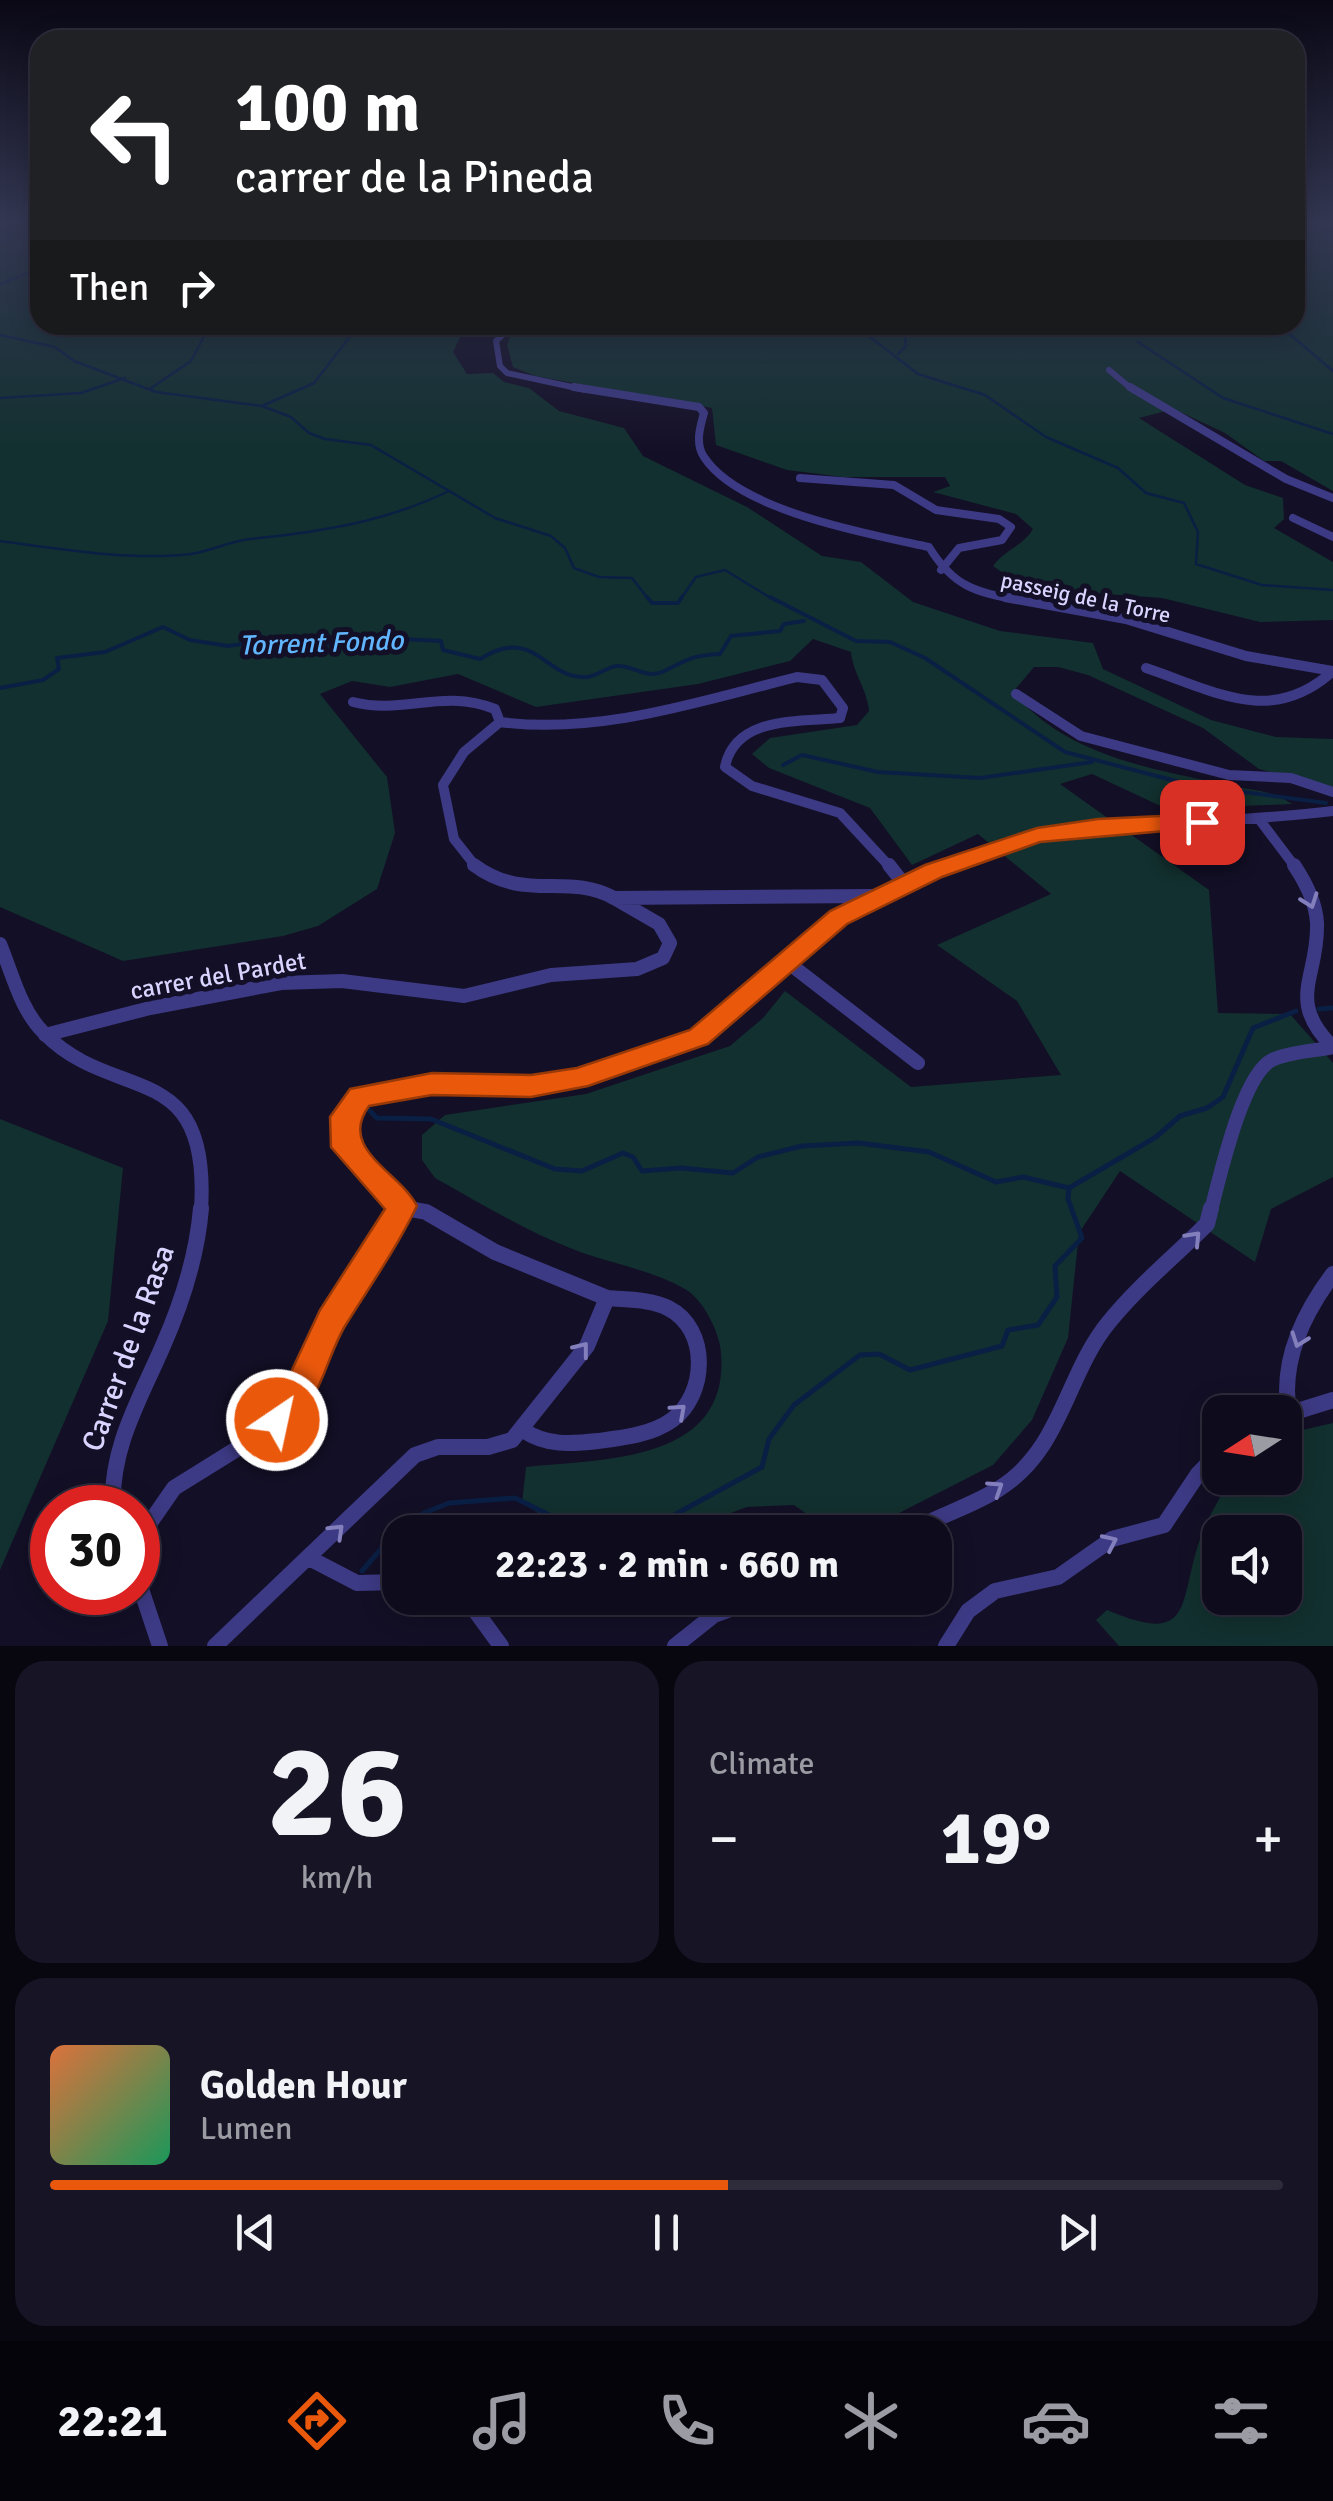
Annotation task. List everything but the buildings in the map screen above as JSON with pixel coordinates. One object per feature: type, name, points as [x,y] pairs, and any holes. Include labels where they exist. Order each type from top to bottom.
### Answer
[{"type":"street","name":"passeig de la Torre","points":[[503,335],[496,341],[500,366],[507,373],[621,397],[696,406],[704,412],[698,428],[700,452],[724,480],[827,525],[925,545],[934,552],[941,570],[962,585],[1012,602],[1126,619],[1246,656],[1333,671]]},
{"type":"street","points":[[1109,370],[1126,389],[1220,438],[1265,470],[1333,498]]},
{"type":"street","points":[[800,478],[894,484],[936,510],[998,518],[1011,527],[1011,533],[1002,540],[958,548],[941,570]]},
{"type":"street","points":[[1293,518],[1333,537]]},
{"type":"street","points":[[1146,668],[1269,702],[1299,697],[1333,671]]},
{"type":"street","points":[[874,896],[859,892],[614,898],[585,886],[517,887],[470,862],[458,848],[444,779],[477,738],[500,722],[524,725],[632,716],[797,677],[822,680],[837,699],[843,715],[755,729],[730,750],[725,767],[760,792],[840,813],[904,884]]},
{"type":"street","points":[[1016,694],[1080,736],[1229,776],[1291,778],[1333,792]]},
{"type":"street","points":[[353,702],[381,708],[456,695],[495,709],[500,722]]},
{"type":"street","points":[[522,1430],[542,1442],[560,1444],[617,1439],[671,1420],[692,1399],[699,1356],[682,1319],[665,1307],[607,1298],[496,1252],[426,1212],[402,1206],[345,1147],[344,1117],[360,1097],[432,1084],[531,1086],[578,1078],[699,1037],[826,926],[874,896],[1037,835],[1098,826],[1260,819],[1333,811]]},
{"type":"street","points":[[1260,819],[1314,901],[1306,1010],[1312,1026],[1333,1047]]},
{"type":"street","name":"carrer del Pardet","points":[[46,1036],[150,1008],[292,981],[342,981],[464,996],[552,975],[637,969],[663,958],[670,948],[666,931],[614,898]]},
{"type":"street","points":[[0,944],[46,1036]]},
{"type":"street","points":[[786,960],[918,1063]]},
{"type":"street","name":"Carrer de la Rasa","points":[[46,1036],[76,1056],[148,1086],[178,1110],[194,1138],[200,1199],[198,1246],[182,1299],[121,1442],[116,1485]]},
{"type":"street","points":[[939,1515],[1001,1488],[1030,1460],[1060,1422],[1084,1360],[1108,1323],[1207,1224],[1227,1150],[1258,1072],[1272,1060],[1333,1047]]},
{"type":"street","points":[[160,1508],[174,1488],[264,1432],[290,1404],[331,1320],[378,1251],[402,1206]]},
{"type":"street","points":[[1286,1395],[1299,1337],[1321,1289],[1333,1274]]},
{"type":"street","points":[[215,1646],[427,1448],[498,1447],[522,1430],[596,1332],[607,1298]]},
{"type":"street","points":[[1302,1409],[1333,1400]]},
{"type":"street","points":[[946,1646],[968,1611],[996,1592],[1058,1576],[1112,1539],[1164,1525],[1202,1470]]},
{"type":"street","points":[[309,1558],[333,1575],[357,1583],[382,1582]]},
{"type":"street","points":[[150,1615],[160,1646]]},
{"type":"street","points":[[478,1615],[500,1646]]},
{"type":"street","points":[[674,1646],[714,1615]]},
{"type":"green space","points":[[0,301],[30,301],[30,335],[461,335],[453,352],[467,374],[493,373],[504,382],[529,388],[559,411],[624,428],[643,456],[747,507],[822,556],[861,562],[913,602],[1000,631],[1093,643],[1103,669],[1211,720],[1276,737],[1333,739],[1333,789],[1259,769],[1203,728],[1088,675],[1058,667],[1034,667],[1013,692],[1058,731],[1111,756],[1268,793],[1292,804],[1167,809],[1092,774],[1060,784],[1209,890],[1218,1013],[1290,1014],[1333,1063],[1333,1177],[1271,1209],[1255,1262],[1120,1171],[1079,1233],[1068,1338],[1032,1420],[993,1465],[895,1515],[808,1515],[794,1505],[747,1507],[726,1515],[541,1515],[522,1503],[526,1467],[624,1456],[656,1448],[684,1435],[705,1416],[718,1389],[721,1353],[717,1336],[704,1308],[685,1289],[553,1241],[435,1178],[422,1160],[422,1135],[445,1115],[586,1094],[730,1046],[763,1018],[785,991],[911,1087],[1061,1075],[1017,1001],[937,945],[1051,894],[978,834],[912,865],[870,808],[769,768],[752,754],[770,738],[857,725],[869,711],[851,652],[813,639],[790,661],[698,684],[536,707],[458,674],[390,687],[352,681],[320,694],[387,777],[395,833],[377,889],[318,926],[283,936],[123,961],[0,907]]},
{"type":"green space","points":[[1305,301],[1333,301],[1333,491],[1281,461],[1264,461],[1225,433],[1174,409],[1139,418],[1245,485],[1283,498],[1284,519],[1274,528],[1333,562],[1333,620],[1260,622],[1162,598],[1050,590],[1013,580],[993,566],[1033,529],[1016,514],[933,492],[950,486],[945,477],[843,477],[787,470],[716,445],[712,408],[535,376],[513,367],[507,345],[510,337],[1305,335]]},
{"type":"green space","points":[[0,1119],[123,1168],[108,1321],[37,1485],[30,1485],[30,1501],[0,1570]]},
{"type":"green space","points":[[1333,1423],[1333,1646],[1119,1646],[1096,1620],[1107,1610],[1154,1624],[1177,1614],[1202,1534],[1202,1615],[1302,1615],[1302,1515],[1211,1515],[1222,1495],[1302,1495],[1302,1430]]},
{"type":"waterway","points":[[0,335],[55,347],[74,361],[122,379]]},
{"type":"waterway","points":[[151,388],[191,361],[205,335]]},
{"type":"waterway","points":[[262,406],[314,383],[351,335]]},
{"type":"waterway","points":[[868,335],[918,374],[985,395],[1046,437],[1118,468],[1146,493],[1184,503],[1198,532],[1196,564],[1262,585],[1333,590]]},
{"type":"waterway","points":[[898,354],[906,346],[905,335]]},
{"type":"waterway","points":[[1291,335],[1333,371]]},
{"type":"waterway","points":[[1138,342],[1223,398],[1333,434]]},
{"type":"waterway","points":[[0,398],[81,393],[122,379]]},
{"type":"waterway","points":[[122,379],[156,392],[262,406]]},
{"type":"waterway","points":[[262,406],[291,417],[309,433],[325,439],[371,445],[495,518],[551,536],[565,548],[574,568],[599,577],[632,578],[649,600]]},
{"type":"waterway","points":[[0,541],[120,555],[191,554],[243,540],[352,524],[401,511],[449,491]]},
{"type":"waterway","points":[[680,600],[696,577],[725,570],[774,600]]},
{"type":"waterway","points":[[647,597],[652,603],[680,600]]},
{"type":"waterway","points":[[770,597],[856,641],[890,642],[925,658],[1065,752],[1191,785],[1326,803]]},
{"type":"waterway","name":"Torrent Fondo","points":[[0,688],[43,680],[59,669],[57,658],[105,652],[163,627],[190,640],[228,646],[271,640],[311,645],[361,641],[375,646],[402,639],[441,641],[443,650],[480,659],[514,647],[527,650],[572,676],[587,677],[617,666],[656,674],[694,657],[720,654],[731,636],[780,631],[784,624],[804,621]]},
{"type":"waterway","points":[[783,765],[802,755],[878,772],[980,778],[1092,762]]},
{"type":"waterway","points":[[1319,1009],[1333,1008]]},
{"type":"waterway","points":[[1069,1188],[1156,1137],[1180,1116],[1207,1108],[1223,1097],[1253,1028],[1296,1011]]},
{"type":"waterway","points":[[362,1103],[377,1118],[431,1119],[555,1169],[582,1171],[623,1153],[633,1157],[642,1171],[681,1168],[733,1173],[758,1157],[802,1146],[859,1143],[929,1152],[996,1182],[1023,1177],[1069,1188]]},
{"type":"waterway","points":[[674,1515],[762,1467],[769,1439],[794,1405],[860,1355],[879,1354],[910,1370],[1002,1346],[1008,1330],[1038,1325],[1057,1297],[1055,1266],[1082,1238],[1068,1199],[1069,1188]]},
{"type":"waterway","points":[[421,1515],[449,1503],[515,1498],[550,1515]]},
{"type":"waterway","points":[[362,1571],[382,1548]]},
{"type":"route","points":[[277,1420],[303,1383],[331,1320],[384,1241],[402,1206],[349,1156],[345,1147],[344,1117],[360,1097],[452,1082],[531,1086],[578,1078],[699,1037],[814,935],[874,896],[933,871],[1037,835],[1098,826],[1202,822]]}]
